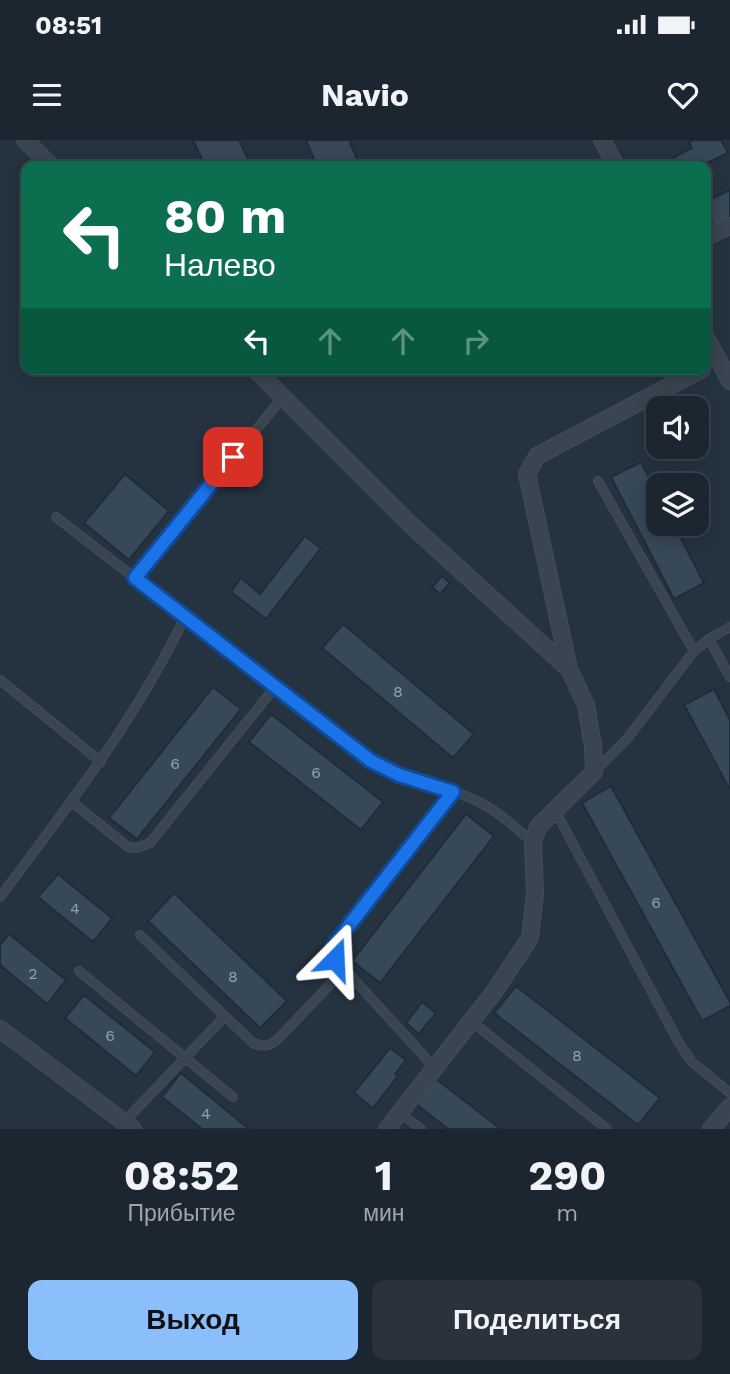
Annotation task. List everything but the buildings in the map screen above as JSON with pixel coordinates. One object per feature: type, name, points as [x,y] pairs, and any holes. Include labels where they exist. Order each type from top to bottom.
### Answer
[{"type":"street","points":[[25,140],[46,161]]},
{"type":"street","points":[[602,140],[613,161]]},
{"type":"street","points":[[711,234],[730,226]]},
{"type":"street","points":[[711,368],[730,380]]},
{"type":"street","points":[[261,375],[411,525],[569,669]]},
{"type":"street","points":[[387,1129],[494,992],[530,938],[535,894],[533,842],[538,827],[594,772],[586,705],[569,669],[527,474],[537,456],[691,375]]},
{"type":"street","points":[[0,1029],[128,1126]]},
{"type":"street","points":[[711,1129],[730,1107]]},
{"type":"lane","points":[[135,578],[283,397]]},
{"type":"lane","points":[[598,481],[694,651]]},
{"type":"lane","points":[[57,517],[371,761],[399,775],[471,798],[493,809],[533,842]]},
{"type":"lane","points":[[0,897],[101,762],[153,680],[185,617]]},
{"type":"lane","points":[[594,772],[627,739],[694,651],[730,627]]},
{"type":"lane","points":[[709,639],[730,677]]},
{"type":"lane","points":[[0,680],[101,762]]},
{"type":"lane","points":[[72,802],[128,847],[137,848],[150,843],[275,687]]},
{"type":"lane","points":[[435,1068],[344,970],[333,953],[336,942],[453,792]]},
{"type":"lane","points":[[556,812],[679,1043],[692,1062],[730,1093]]},
{"type":"lane","points":[[140,935],[253,1043],[260,1046],[273,1044],[344,970]]},
{"type":"lane","points":[[79,971],[233,1097]]},
{"type":"lane","points":[[128,1126],[185,1058],[225,1016]]},
{"type":"lane","points":[[471,1021],[607,1129]]},
{"type":"lane","points":[[400,1113],[421,1129]]},
{"type":"route","points":[[233,457],[135,578],[371,761],[399,775],[453,792],[336,942],[333,947],[335,959]]}]
